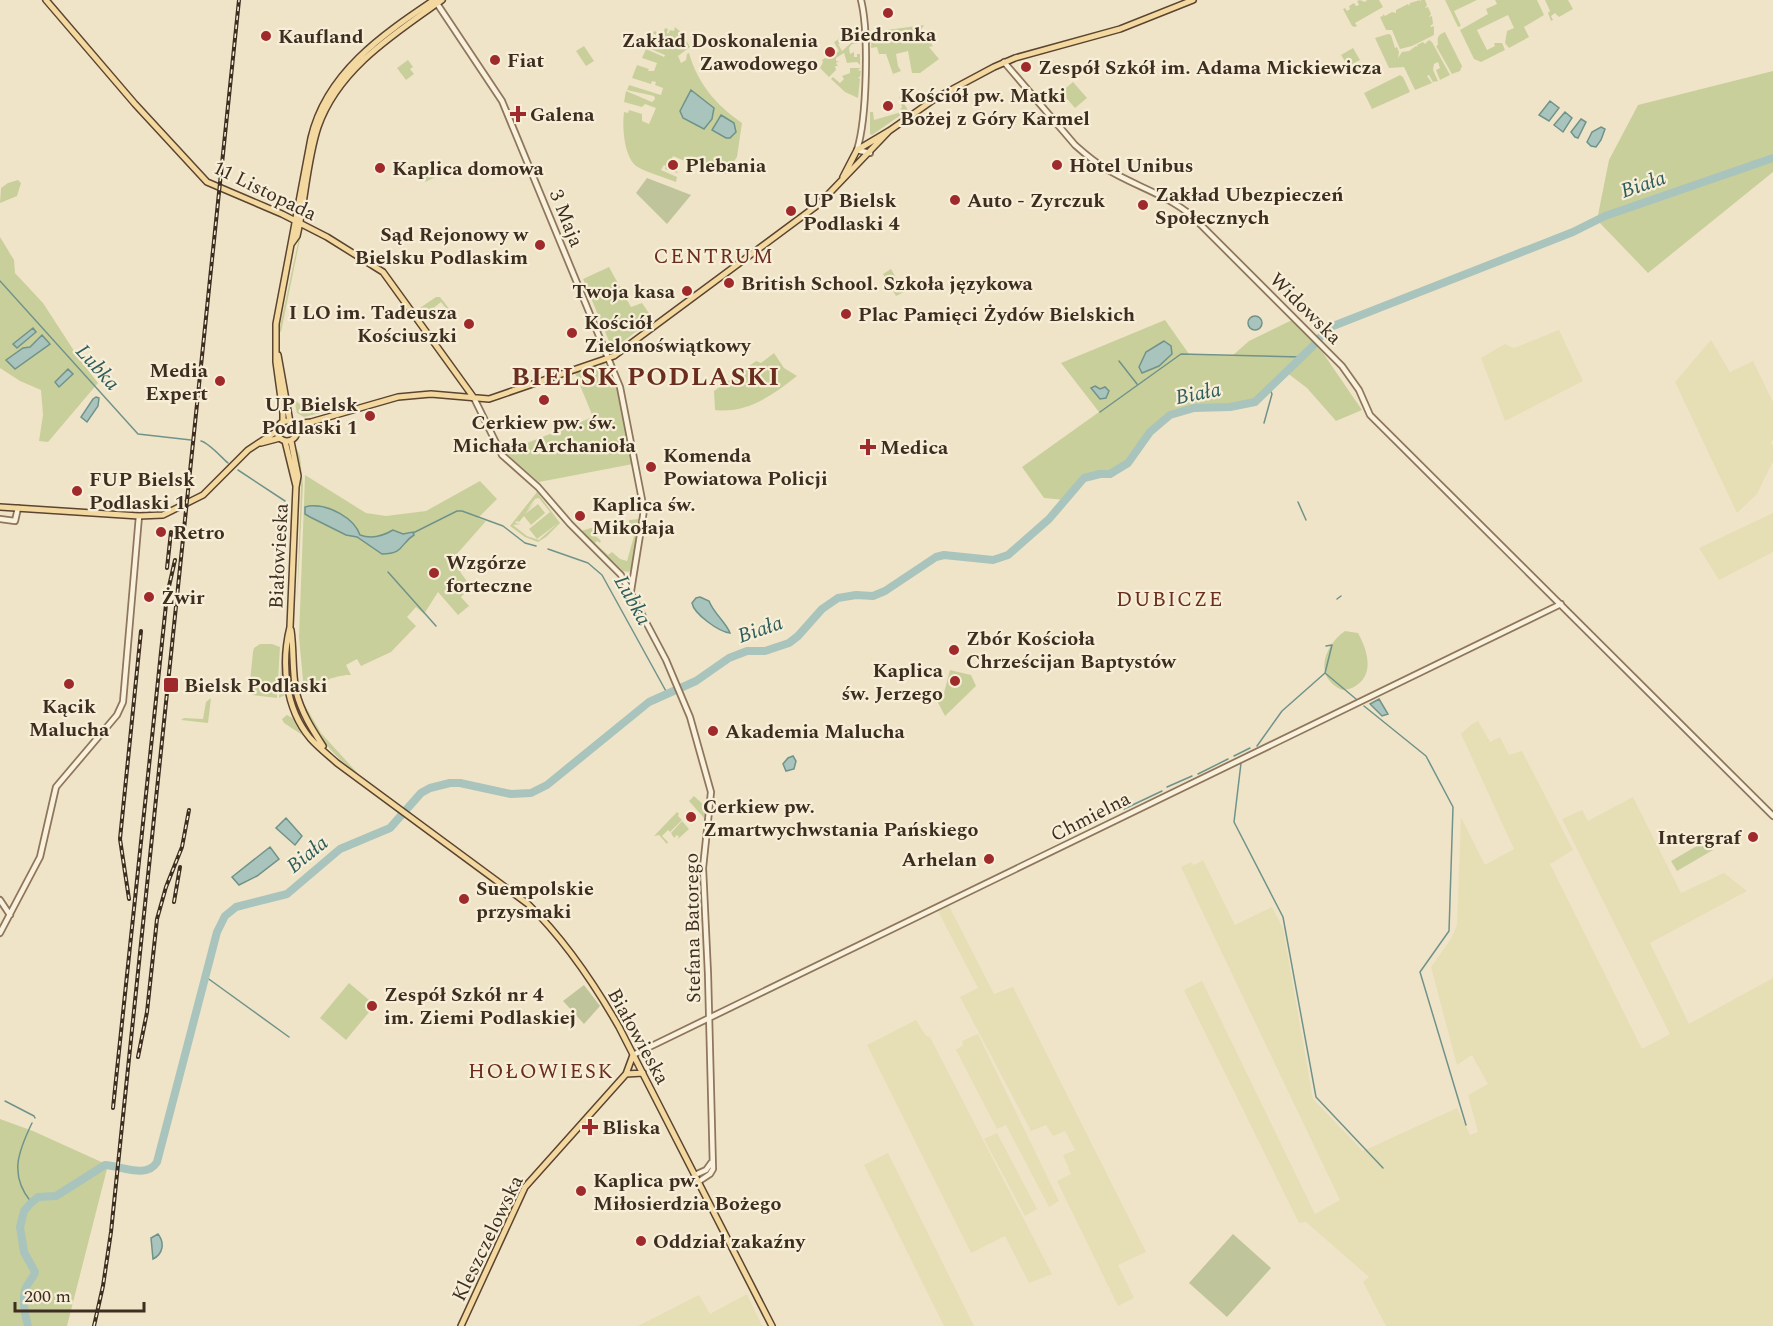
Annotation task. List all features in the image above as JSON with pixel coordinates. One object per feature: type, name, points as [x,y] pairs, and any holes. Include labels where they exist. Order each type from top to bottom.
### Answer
[{"type":"main road","name":"11 Listopada","points":[[46,0],[135,104],[207,182],[285,216],[341,245],[383,272],[474,398]]},
{"type":"main road","points":[[840,183],[857,150],[936,98],[1004,62],[1120,29],[1192,0]]},
{"type":"main road","points":[[0,507],[158,516],[200,498],[248,450],[277,431],[283,422],[284,413],[276,362],[276,324],[292,243],[297,236],[298,207],[312,133],[321,108],[347,69],[374,43],[437,1]]},
{"type":"main road","points":[[297,223],[317,132],[336,92],[366,57],[437,1]]},
{"type":"main road","points":[[283,422],[311,422],[398,397],[431,394],[494,398],[608,359],[618,354],[815,208],[889,131]]},
{"type":"main road","points":[[285,216],[298,207]]},
{"type":"main road","points":[[276,351],[281,364],[292,423],[297,431]]},
{"type":"main road","points":[[257,444],[295,437],[297,431],[311,422]]},
{"type":"main road","points":[[277,431],[285,440]]},
{"type":"main road","name":"Białowieska","points":[[285,440],[296,487],[286,668],[289,696],[302,726],[310,738],[327,753],[510,890],[541,917],[603,1001],[643,1073],[772,1326]]},
{"type":"main road","name":"Kleszczelowska","points":[[461,1326],[525,1187],[626,1074],[633,1055]]},
{"type":"main road","points":[[626,1074],[643,1073]]},
{"type":"street","points":[[861,0],[865,28],[864,113],[857,150],[870,153]]},
{"type":"street","name":"3 Maja","points":[[437,1],[508,113],[622,396],[644,505],[631,591]]},
{"type":"street","name":"Widowska","points":[[1004,62],[1075,145],[1106,169],[1167,198],[1182,208],[1311,334],[1352,377],[1370,415],[1773,816]]},
{"type":"street","points":[[861,136],[869,143]]},
{"type":"street","points":[[474,398],[502,455],[538,487],[570,524],[621,575],[631,591]]},
{"type":"street","points":[[0,519],[16,520],[18,508]]},
{"type":"street","points":[[0,933],[40,857],[56,788],[121,708],[125,694],[140,516]]},
{"type":"street","points":[[621,575],[634,573]]},
{"type":"street","name":"Stefana Batorego","points":[[631,591],[674,676],[690,717],[711,788],[703,868],[709,1018],[711,1163]]},
{"type":"street","name":"Chmielna","points":[[633,1055],[1561,604]]},
{"type":"street","points":[[0,900],[10,915]]},
{"type":"street","points":[[695,1176],[706,1170],[711,1163]]},
{"type":"street","points":[[698,1182],[712,1172],[711,1163]]},
{"type":"shaded area","points":[[1559,330],[1583,381],[1505,421],[1481,358],[1505,344],[1514,348]]},
{"type":"shaded area","points":[[1711,340],[1730,372],[1753,361],[1773,402],[1773,440],[1771,442],[1773,461],[1757,494],[1737,513],[1675,382]]},
{"type":"shaded area","points":[[1773,513],[1773,552],[1719,580],[1699,548]]},
{"type":"shaded area","points":[[1478,721],[1490,742],[1500,737],[1509,755],[1522,751],[1573,850],[1550,864],[1642,1049],[1670,1034],[1562,819],[1582,810],[1588,821],[1633,797],[1681,893],[1724,873],[1747,891],[1650,943],[1689,1024],[1773,978],[1773,1326],[1386,1326],[1363,1282],[1369,1277],[1306,1222],[1299,1223],[1184,990],[1202,981],[1315,1214],[1340,1200],[1181,867],[1191,862],[1194,865],[1203,860],[1235,925],[1272,907],[1283,928],[1313,1099],[1363,1151],[1457,1108],[1470,1135],[1478,1132],[1468,1095],[1488,1084],[1472,1055],[1457,1065],[1431,967],[1451,939],[1457,925],[1461,817],[1485,865],[1514,849],[1461,734]]},
{"type":"shaded area","points":[[949,906],[994,994],[1013,987],[1146,1252],[1118,1265],[1134,1298],[1118,1306],[1057,1181],[1071,1174],[1063,1155],[1075,1150],[1065,1131],[1053,1136],[1046,1125],[1031,1131],[960,997],[978,988],[938,911]]},
{"type":"shaded area","points":[[916,1020],[926,1036],[930,1037],[1052,1274],[1029,1283],[1005,1236],[971,1253],[867,1045]]},
{"type":"shaded area","points":[[978,1034],[1059,1201],[1049,1207],[1006,1125],[997,1129],[956,1050],[963,1045],[962,1041]]},
{"type":"shaded area","points":[[997,1133],[1037,1209],[1025,1216],[984,1139]]},
{"type":"shaded area","points":[[888,1153],[974,1326],[944,1326],[864,1165]]},
{"type":"shaded area","points":[[747,1294],[762,1326],[638,1326],[699,1295],[710,1314]]},
{"type":"green space","points":[[1379,0],[1383,7],[1355,23],[1357,26],[1355,27],[1352,26],[1343,9],[1347,11],[1354,3],[1356,6],[1359,5],[1357,1],[1365,2]]},
{"type":"green space","points":[[1420,0],[1421,2],[1425,0],[1427,5],[1425,8],[1428,7],[1431,14],[1429,17],[1432,16],[1433,24],[1430,26],[1434,26],[1434,35],[1400,49],[1392,30],[1386,30],[1380,17],[1383,14],[1385,16],[1392,12],[1396,13],[1396,10]]},
{"type":"green space","points":[[1445,0],[1477,0],[1454,11],[1461,26],[1458,27]]},
{"type":"green space","points":[[1495,0],[1537,0],[1544,15],[1524,27],[1529,37],[1509,48],[1505,43],[1507,31],[1514,28],[1508,15],[1477,30],[1487,50],[1495,46],[1494,43],[1502,43],[1505,50],[1481,62],[1474,59],[1460,30],[1488,14],[1486,9],[1497,4]]},
{"type":"green space","points":[[1545,0],[1568,0],[1573,9],[1559,17],[1555,13],[1551,16],[1553,20],[1551,21]]},
{"type":"green space","points":[[924,25],[920,31],[933,46],[929,47],[939,59],[920,73],[912,73],[908,51],[896,54],[901,71],[893,74],[886,54],[879,54],[877,47],[871,48],[872,32]]},
{"type":"green space","points":[[675,27],[682,33],[690,47],[678,56],[681,63],[686,60],[689,53],[697,74],[709,93],[742,123],[737,157],[725,174],[711,163],[706,170],[673,156],[671,161],[678,173],[665,169],[664,165],[661,170],[677,177],[676,182],[636,166],[626,148],[624,112],[628,113],[629,110],[642,114],[642,121],[649,124],[656,108],[645,104],[642,107],[624,102],[626,91],[652,102],[655,99],[654,96],[627,90],[629,85],[661,95],[663,88],[655,85],[656,82],[652,81],[651,84],[632,78],[637,65],[649,69],[648,71],[654,71],[657,63],[642,58],[646,49],[664,57],[665,55],[646,47],[647,45],[660,48],[660,45],[648,43],[652,36],[654,36],[652,42],[656,44],[662,39],[653,33],[654,31],[663,34],[665,28],[668,29],[668,34],[670,30],[674,31]]},
{"type":"green space","points":[[854,30],[860,30],[860,40],[858,40],[859,34],[850,34],[851,41],[845,40],[838,44],[842,51],[852,42],[860,43],[852,44],[849,48],[850,54],[854,52],[854,57],[860,54],[860,65],[857,62],[847,63],[844,53],[836,58],[836,61],[839,61],[836,63],[838,66],[835,66],[836,70],[829,77],[820,68],[822,60],[828,59],[839,51],[834,42]]},
{"type":"green space","points":[[1445,32],[1462,66],[1460,71],[1452,74],[1436,46],[1438,37]]},
{"type":"green space","points":[[1391,35],[1395,48],[1397,47],[1398,58],[1402,52],[1418,47],[1417,45],[1423,42],[1425,44],[1429,40],[1450,75],[1440,80],[1436,70],[1440,68],[1438,62],[1434,64],[1433,70],[1438,81],[1433,82],[1429,75],[1427,76],[1432,83],[1415,90],[1404,67],[1389,68],[1375,38]]},
{"type":"green space","points":[[584,46],[594,61],[586,66],[576,51]]},
{"type":"green space","points":[[1353,48],[1360,60],[1348,66],[1341,55]]},
{"type":"green space","points":[[408,60],[413,67],[410,69],[414,74],[406,80],[397,68]]},
{"type":"green space","points":[[850,68],[861,68],[858,70],[861,71],[858,77],[860,79],[858,98],[845,92],[831,79],[833,77],[840,83],[844,79],[842,76],[850,73]]},
{"type":"green space","points":[[1773,71],[1773,172],[1648,273],[1597,220],[1609,160],[1638,105]]},
{"type":"green space","points":[[1400,75],[1410,92],[1372,109],[1364,93]]},
{"type":"green space","points":[[1073,82],[1087,98],[1075,108],[1061,92]]},
{"type":"green space","points":[[899,96],[908,110],[872,135],[870,134],[870,112],[873,112],[874,120],[898,113],[902,107]]},
{"type":"green space","points":[[430,166],[436,177],[425,182],[420,170]]},
{"type":"green space","points":[[647,178],[691,195],[667,224],[636,193]]},
{"type":"green space","points":[[18,180],[21,183],[17,196],[0,203],[1,188]]},
{"type":"green space","points":[[0,237],[14,260],[15,273],[43,303],[80,360],[98,383],[48,442],[39,441],[43,415],[41,390],[20,381],[0,368]]},
{"type":"green space","points":[[300,239],[281,332],[279,331]]},
{"type":"green space","points":[[609,267],[631,307],[642,303],[653,319],[617,346],[611,346],[583,279]]},
{"type":"green space","points":[[891,269],[904,292],[896,296],[883,274]]},
{"type":"green space","points":[[436,297],[440,297],[454,315],[452,316],[441,302],[422,317],[417,310]]},
{"type":"green space","points":[[1165,320],[1189,354],[1232,356],[1249,341],[1292,320],[1323,353],[1362,410],[1336,421],[1307,388],[1286,372],[1255,402],[1230,407],[1194,408],[1170,415],[1150,432],[1128,463],[1110,474],[1084,478],[1065,500],[1044,498],[1022,467],[1099,412],[1061,363]]},
{"type":"green space","points":[[774,353],[784,368],[797,376],[759,402],[738,409],[715,410],[714,391],[756,361],[761,363]]},
{"type":"green space","points":[[604,364],[610,371],[620,396],[633,464],[539,482],[504,452],[593,417],[575,373]]},
{"type":"green space","points":[[294,399],[310,413],[328,409],[329,411],[304,417],[297,413]]},
{"type":"green space","points":[[297,449],[300,456],[303,485],[297,605],[301,486],[295,451]]},
{"type":"green space","points":[[305,475],[366,513],[386,516],[426,511],[480,481],[497,499],[478,518],[486,521],[456,555],[461,573],[471,587],[461,597],[469,606],[458,615],[438,592],[424,614],[416,607],[407,617],[416,626],[391,652],[361,666],[357,659],[346,665],[351,675],[326,680],[304,691],[299,637]]},
{"type":"green space","points":[[537,492],[560,523],[538,542],[525,537],[510,526]],"holes":[[[539,498],[558,522],[550,512],[529,529],[537,539],[558,523],[539,540],[527,536],[513,525],[521,524],[515,523],[524,516],[531,525],[545,513],[538,504],[525,514],[536,501],[527,510],[535,499]]]},
{"type":"green space","points":[[639,519],[632,567],[629,572],[623,571],[581,531],[598,526],[601,535],[595,531],[593,533],[601,541],[595,543],[608,555],[612,552],[620,559],[627,561],[634,536],[630,534],[629,520]]},
{"type":"green space","points":[[1345,631],[1358,633],[1365,647],[1368,662],[1361,682],[1352,688],[1343,690],[1332,683],[1324,668],[1332,644]]},
{"type":"green space","points":[[260,644],[280,647],[277,698],[253,695],[249,691],[253,652],[254,648]]},
{"type":"green space","points":[[282,649],[285,695],[279,698]]},
{"type":"green space","points":[[950,670],[971,675],[976,686],[945,716],[932,691],[944,693]]},
{"type":"green space","points":[[211,698],[208,723],[181,720],[184,718],[203,719],[206,702]]},
{"type":"green space","points":[[303,702],[321,733],[361,777],[343,762],[318,734]]},
{"type":"green space","points":[[287,715],[296,720],[304,736],[284,723],[282,719]]},
{"type":"green space","points":[[694,796],[706,807],[704,818],[689,801]]},
{"type":"green space","points":[[677,812],[682,820],[670,832],[668,830],[662,836],[668,842],[667,844],[659,835],[654,836]]},
{"type":"green space","points":[[682,821],[689,829],[677,840],[679,837],[677,835],[674,838],[671,833]]},
{"type":"green space","points":[[1707,840],[1713,850],[1677,871],[1671,861]]},
{"type":"green space","points":[[349,983],[375,1005],[346,1040],[320,1018]]},
{"type":"green space","points":[[584,985],[600,1006],[584,1024],[563,1001]]},
{"type":"green space","points":[[0,1119],[33,1131],[108,1165],[67,1326],[0,1326]]},
{"type":"green space","points":[[1233,1234],[1271,1268],[1227,1317],[1189,1283]]},
{"type":"water","points":[[691,90],[714,108],[712,119],[704,129],[683,118],[680,111]]},
{"type":"water","points":[[1550,101],[1559,108],[1549,121],[1539,115]]},
{"type":"water","points":[[1565,112],[1572,118],[1563,132],[1554,125]]},
{"type":"water","points":[[721,115],[734,123],[736,132],[730,138],[712,130]]},
{"type":"water","points":[[1581,119],[1586,122],[1578,138],[1571,132]]},
{"type":"water","points":[[1601,127],[1605,129],[1601,140],[1596,147],[1591,146],[1587,142],[1592,132]]},
{"type":"water","points":[[1255,316],[1260,318],[1262,323],[1260,328],[1255,330],[1250,328],[1248,323],[1250,318]]},
{"type":"water","points":[[33,328],[36,332],[17,348],[13,344]]},
{"type":"water","points":[[42,335],[50,344],[15,369],[6,360],[23,348],[30,347]]},
{"type":"water","points":[[1164,341],[1171,346],[1172,354],[1159,366],[1142,373],[1139,367],[1146,352]]},
{"type":"water","points":[[68,369],[73,374],[59,387],[55,382]]},
{"type":"water","points":[[1095,386],[1100,389],[1105,387],[1109,391],[1106,398],[1100,399],[1091,388]]},
{"type":"water","points":[[96,397],[99,398],[98,406],[87,422],[81,417]]},
{"type":"water","points":[[305,507],[325,507],[340,513],[352,523],[360,535],[377,536],[393,530],[403,534],[413,532],[414,535],[399,550],[382,554],[357,537],[346,535],[305,514]]},
{"type":"water","points":[[700,597],[709,601],[730,633],[714,626],[697,612],[692,603]]},
{"type":"water","points":[[1379,699],[1388,714],[1382,716],[1370,704]]},
{"type":"water","points":[[793,756],[796,761],[794,769],[786,771],[783,764]]},
{"type":"water","points":[[286,818],[302,836],[295,845],[276,828]]},
{"type":"water","points":[[270,847],[279,859],[257,876],[239,885],[232,877]]},
{"type":"water","points":[[158,1234],[162,1241],[162,1248],[153,1259],[151,1238]]},
{"type":"waterway","name":"Biała","points":[[28,1326],[24,1294],[35,1272],[24,1252],[20,1227],[24,1211],[38,1197],[56,1196],[105,1165],[140,1171],[153,1167],[157,1162],[217,932],[225,916],[236,907],[287,894],[340,849],[390,828],[421,793],[430,788],[460,783],[511,794],[531,793],[547,785],[649,702],[696,681],[729,658],[747,651],[765,651],[789,643],[822,609],[838,598],[856,595],[873,596],[885,591],[936,557],[944,555],[993,560],[1008,555],[1049,519],[1084,478],[1110,474],[1128,463],[1150,432],[1170,415],[1194,408],[1230,407],[1255,402],[1312,347],[1328,328],[1573,232],[1605,216],[1773,158]]},
{"type":"waterway","name":"Lubka","points":[[0,281],[138,434],[191,440]]},
{"type":"waterway","points":[[1100,412],[1181,354],[1301,357]]},
{"type":"waterway","points":[[1119,361],[1137,384]]},
{"type":"waterway","points":[[1264,423],[1272,394],[1270,389]]},
{"type":"waterway","name":"Lubka","points":[[201,441],[228,463]]},
{"type":"waterway","name":"Lubka","points":[[238,470],[285,501]]},
{"type":"waterway","points":[[1298,502],[1306,520]]},
{"type":"waterway","name":"Lubka","points":[[413,533],[457,511],[462,511],[503,526],[525,543],[536,546]]},
{"type":"waterway","name":"Lubka","points":[[548,549],[588,563],[602,575],[667,693]]},
{"type":"waterway","points":[[388,572],[436,626]]},
{"type":"waterway","points":[[1337,599],[1341,596]]},
{"type":"waterway","points":[[1257,746],[1282,711],[1325,673],[1332,645],[1326,646]]},
{"type":"waterway","points":[[1325,673],[1356,699]]},
{"type":"waterway","points":[[1364,706],[1426,756],[1453,807],[1449,931],[1420,972],[1466,1125]]},
{"type":"waterway","points":[[1234,756],[1250,748]]},
{"type":"waterway","points":[[1198,774],[1228,759]]},
{"type":"waterway","points":[[1241,763],[1234,822],[1283,917],[1316,1097],[1383,1168]]},
{"type":"waterway","points":[[1167,787],[1192,776]]},
{"type":"waterway","points":[[1124,809],[1162,791]]},
{"type":"waterway","points":[[206,977],[289,1037]]},
{"type":"waterway","points":[[5,1101],[35,1118]]},
{"type":"waterway","points":[[31,1202],[20,1182],[18,1163],[32,1123]]},
{"type":"railway","points":[[94,1326],[111,1232],[239,0]]},
{"type":"railway","points":[[167,568],[171,532]]},
{"type":"railway","points":[[113,1108],[167,595],[175,560]]},
{"type":"railway","points":[[129,899],[120,839],[141,631]]},
{"type":"railway","points":[[138,1057],[147,1012],[157,919],[166,887],[182,847],[189,810]]},
{"type":"railway","points":[[174,902],[180,867]]},
{"type":"place","name":"Biedronka","points":[[888,13]]},
{"type":"place","name":"Kaufland","points":[[266,36]]},
{"type":"place","name":"Zakład Doskonalenia Zawodowego","points":[[830,52]]},
{"type":"place","name":"Fiat","points":[[495,60]]},
{"type":"place","name":"Zespół Szkół im. Adama Mickiewicza","points":[[1026,67]]},
{"type":"place","name":"Kościół pw. Matki Bożej z Góry Karmel","points":[[888,106]]},
{"type":"place","name":"Galena","points":[[518,114]]},
{"type":"place","name":"Plebania","points":[[673,165]]},
{"type":"place","name":"Hotel Unibus","points":[[1057,165]]},
{"type":"place","name":"Kaplica domowa","points":[[380,168]]},
{"type":"place","name":"Auto - Zyrczuk","points":[[955,200]]},
{"type":"place","name":"Zakład Ubezpieczeń Społecznych","points":[[1143,205]]},
{"type":"place","name":"UP Bielsk Podlaski 4","points":[[791,211]]},
{"type":"place","name":"Sąd Rejonowy w Bielsku Podlaskim","points":[[540,245]]},
{"type":"place","name":"British School. Szkoła językowa","points":[[729,283]]},
{"type":"place","name":"Twoja kasa","points":[[687,291]]},
{"type":"place","name":"Plac Pamięci Żydów Bielskich","points":[[846,314]]},
{"type":"place","name":"I LO im. Tadeusza Kościuszki","points":[[469,324]]},
{"type":"place","name":"Kościół Zielonoświątkowy","points":[[572,333]]},
{"type":"place","name":"Media Expert","points":[[220,381]]},
{"type":"place","name":"Cerkiew pw. św. Michała Archanioła","points":[[544,400]]},
{"type":"place","name":"UP Bielsk Podlaski 1","points":[[370,416]]},
{"type":"place","name":"Medica","points":[[868,447]]},
{"type":"place","name":"Komenda Powiatowa Policji","points":[[651,467]]},
{"type":"place","name":"FUP Bielsk Podlaski 1","points":[[77,491]]},
{"type":"place","name":"Kaplica św. Mikołaja","points":[[580,516]]},
{"type":"place","name":"Retro","points":[[161,532]]},
{"type":"place","name":"Wzgórze forteczne","points":[[434,573]]},
{"type":"place","name":"Żwir","points":[[149,597]]},
{"type":"place","name":"Zbór Kościoła Chrześcijan Baptystów","points":[[954,650]]},
{"type":"place","name":"Kaplica św. Jerzego","points":[[955,681]]},
{"type":"place","name":"Kącik Malucha","points":[[69,684]]},
{"type":"place","name":"Bielsk Podlaski","points":[[171,685]]},
{"type":"place","name":"Akademia Malucha","points":[[713,731]]},
{"type":"place","name":"Cerkiew pw. Zmartwychwstania Pańskiego","points":[[691,817]]},
{"type":"place","name":"Intergraf","points":[[1753,837]]},
{"type":"place","name":"Arhelan","points":[[989,859]]},
{"type":"place","name":"Suempolskie przysmaki","points":[[464,899]]},
{"type":"place","name":"Zespół Szkół nr 4 im. Ziemi Podlaskiej","points":[[372,1006]]},
{"type":"place","name":"Bliska","points":[[590,1127]]},
{"type":"place","name":"Kaplica pw. Miłosierdzia Bożego","points":[[581,1191]]},
{"type":"place","name":"Oddział zakaźny","points":[[641,1241]]},
{"type":"district","name":"CENTRUM","points":[[714,256]]},
{"type":"district","name":"BIELSK PODLASKI","points":[[646,376]]},
{"type":"district","name":"DUBICZE","points":[[1170,599]]},
{"type":"district","name":"HOŁOWIESK","points":[[541,1071]]}]
